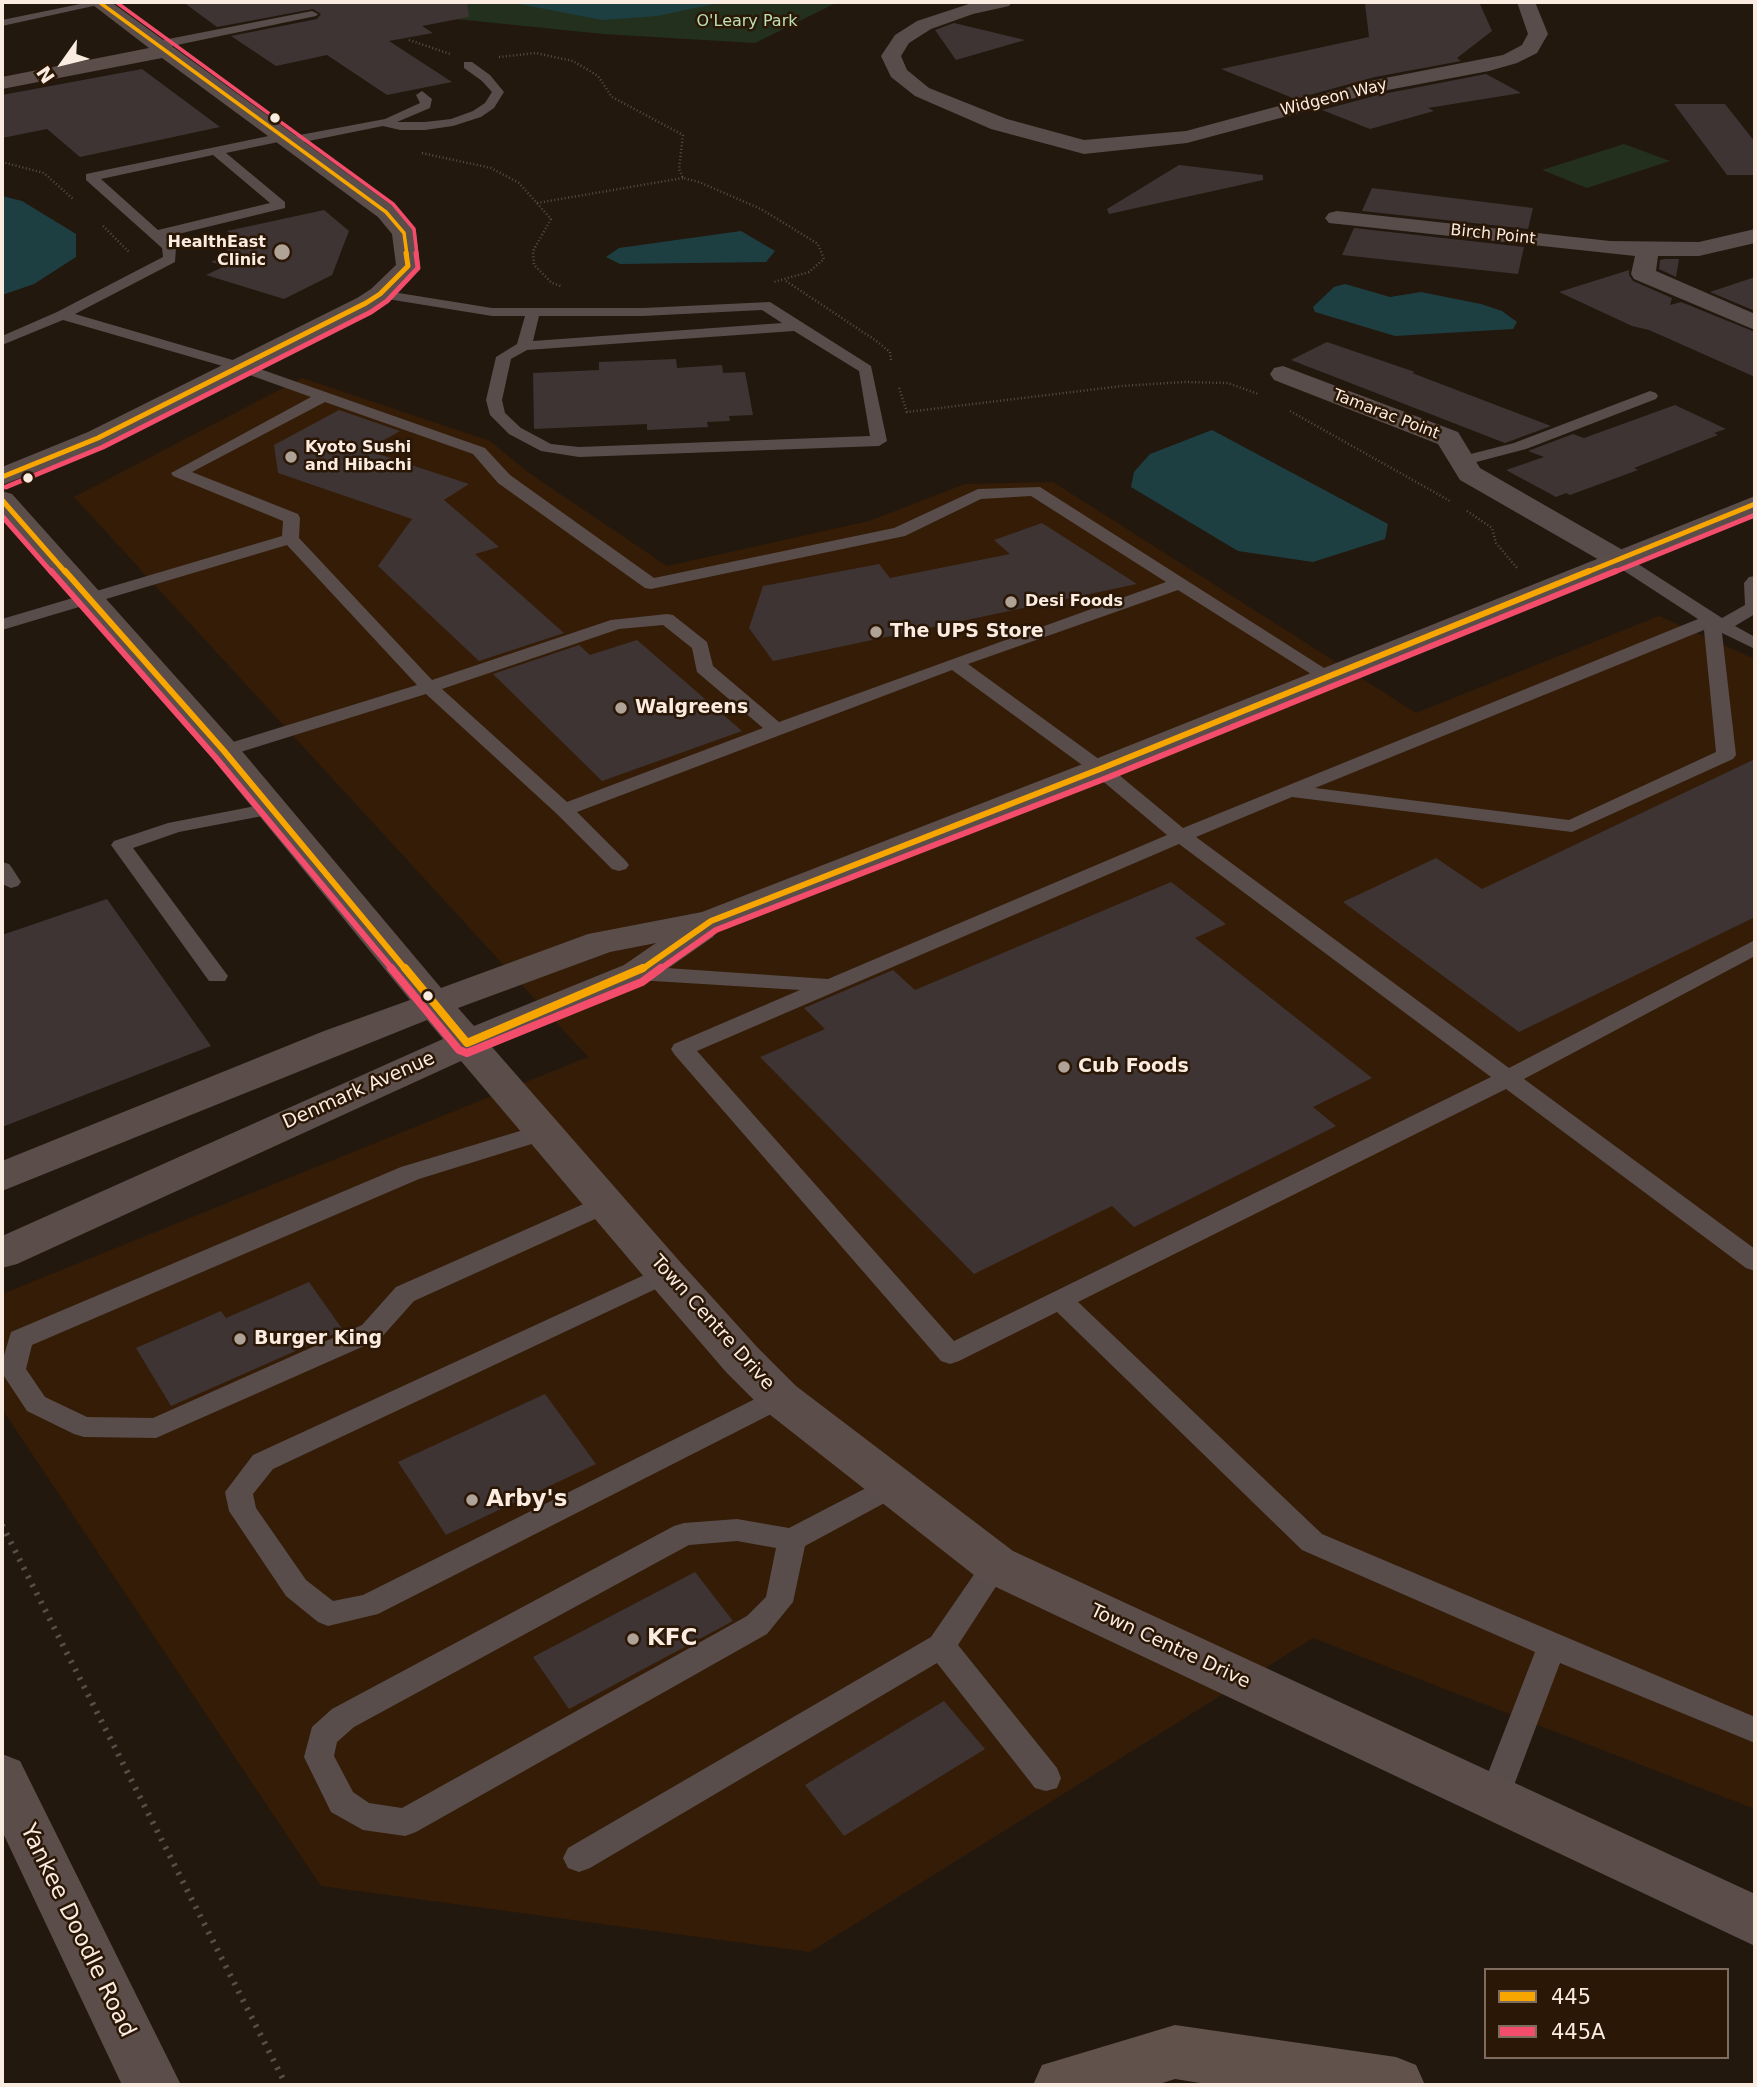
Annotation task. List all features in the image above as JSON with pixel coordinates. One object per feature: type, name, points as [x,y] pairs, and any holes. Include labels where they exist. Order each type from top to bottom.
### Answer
[{"type":"highway","points":[[1062,2085],[1175,2052],[1396,2085]]},
{"type":"street","points":[[2,478],[98,438],[380,295],[408,267],[404,233],[386,212],[100,2]]},
{"type":"street","name":"Widgeon Way","points":[[1002,2],[968,9],[924,25],[902,39],[891,56],[898,73],[922,92],[1081,156],[1187,137],[1374,86],[1510,60],[1530,49],[1538,34],[1526,2]]},
{"type":"street","points":[[2,83],[162,48]]},
{"type":"street","name":"Birch Point","points":[[1337,219],[1610,248],[1699,249],[1752,239]]},
{"type":"street","points":[[1648,249],[1643,274],[1755,323]]},
{"type":"street","name":"Tamarac Point","points":[[1283,374],[1448,439],[1470,474],[1618,559]]},
{"type":"street","name":"Town Centre Drive","points":[[2,500],[224,751],[433,1003],[666,1274],[742,1360],[780,1398],[996,1565],[1755,1922]]},
{"type":"street","name":"Denmark Avenue","points":[[2,1177],[433,1003],[601,942],[711,921],[1100,769],[1755,504]]},
{"type":"street","name":"Denmark Avenue","points":[[2,1253],[467,1043],[637,974],[711,921]]},
{"type":"street","name":"Yankee Doodle Road","points":[[2,1777],[152,2085]]},
{"type":"lane","points":[[2,23],[25,12],[100,2]]},
{"type":"lane","points":[[162,48],[312,14]]},
{"type":"lane","points":[[383,122],[400,126],[453,122],[477,114],[490,105],[498,92],[467,63]]},
{"type":"lane","points":[[2,341],[62,315],[170,259],[169,247],[91,177],[216,151],[383,122],[426,105],[426,99],[422,95]]},
{"type":"lane","points":[[155,234],[280,205],[216,151]]},
{"type":"lane","points":[[380,295],[492,312],[643,312],[765,305],[866,369],[879,441],[579,452],[547,448],[515,431],[498,415],[495,400],[504,357],[524,346],[797,326]]},
{"type":"lane","points":[[524,346],[533,313]]},
{"type":"lane","points":[[62,315],[238,366],[479,451],[504,479],[651,584],[899,532],[978,494],[1034,491],[1326,676]]},
{"type":"lane","points":[[324,396],[179,473],[292,518],[290,539],[429,687],[564,810],[619,865]]},
{"type":"lane","points":[[1461,460],[1520,446],[1650,396]]},
{"type":"lane","points":[[2,625],[290,539]]},
{"type":"lane","points":[[1618,559],[1717,623],[1755,644]]},
{"type":"lane","points":[[1755,582],[1754,607],[1290,791],[682,1049],[950,1354],[1508,1078],[1755,947]]},
{"type":"lane","points":[[564,810],[954,663],[1180,583]]},
{"type":"lane","points":[[224,751],[429,687],[617,624],[667,620],[701,646],[704,668],[777,730]]},
{"type":"lane","points":[[1290,791],[1572,825],[1726,755],[1717,623]]},
{"type":"lane","points":[[954,663],[1100,769],[1181,836],[1755,1262]]},
{"type":"lane","points":[[217,976],[121,845],[175,827],[271,809]]},
{"type":"lane","points":[[637,974],[832,985]]},
{"type":"lane","points":[[543,1132],[410,1173],[20,1339],[13,1370],[36,1404],[84,1427],[156,1427],[371,1332],[405,1294],[606,1204]]},
{"type":"lane","points":[[666,1274],[263,1462],[239,1492],[243,1511],[296,1588],[328,1614],[368,1606],[780,1398]]},
{"type":"lane","points":[[1060,1300],[1312,1542],[1755,1730]]},
{"type":"lane","points":[[792,1540],[779,1602],[757,1625],[405,1822],[363,1816],[342,1802],[319,1757],[323,1736],[343,1718],[684,1534],[737,1530],[792,1540],[893,1485]]},
{"type":"lane","points":[[579,1858],[941,1646],[996,1565]]},
{"type":"lane","points":[[941,1646],[1046,1778]]},
{"type":"lane","points":[[1494,1799],[1552,1646]]},
{"type":"path","points":[[409,40],[467,63],[536,52],[573,61],[598,76],[612,97],[683,135],[679,169],[683,178]]},
{"type":"path","points":[[411,151],[491,168],[519,183],[551,219],[533,251],[534,265],[552,283],[564,287]]},
{"type":"path","points":[[2,162],[44,173],[80,205]]},
{"type":"path","points":[[537,203],[683,178],[699,182],[761,209],[818,244],[824,259],[809,272],[765,283]]},
{"type":"path","points":[[96,220],[132,255],[128,258]]},
{"type":"path","points":[[785,280],[891,352],[891,363]]},
{"type":"path","points":[[896,381],[907,412],[1122,386],[1184,382],[1228,383],[1268,399]]},
{"type":"path","points":[[1289,411],[1481,520],[1492,528],[1496,543],[1517,569]]},
{"type":"path","points":[[2,1525],[286,2085]]},
{"type":"shaded area","points":[[302,378],[490,441],[529,473],[667,566],[869,521],[965,484],[1053,482],[1416,713],[1659,616],[1755,659],[1755,1809],[1313,1638],[810,1952],[321,1886],[2,1409],[2,1294],[588,1057],[74,497]]},
{"type":"green space","name":"O'Leary Park","points":[[419,2],[838,2],[755,43],[603,34],[446,18]]},
{"type":"green space","points":[[1624,144],[1670,161],[1587,188],[1542,170]]},
{"type":"water","points":[[509,2],[724,2],[657,16],[602,20]]},
{"type":"water","points":[[2,196],[22,201],[76,234],[76,257],[34,284],[2,295]]},
{"type":"water","points":[[741,231],[775,251],[766,262],[620,264],[606,257],[619,248]]},
{"type":"water","points":[[1345,284],[1390,297],[1421,292],[1481,304],[1502,311],[1517,322],[1513,329],[1395,336],[1315,312],[1313,307],[1334,287]]},
{"type":"water","points":[[1212,430],[1388,524],[1385,539],[1313,562],[1238,551],[1131,487],[1134,472],[1150,454]]},
{"type":"building","points":[[183,2],[467,2],[469,17],[422,26],[433,33],[389,41],[452,82],[387,95],[327,55],[276,66],[231,36],[317,19],[321,14],[313,9],[217,27]]},
{"type":"building","points":[[1479,2],[1492,31],[1457,58],[1461,61],[1375,77],[1295,99],[1221,69],[1369,37],[1365,4]]},
{"type":"building","points":[[954,23],[1025,40],[956,60],[935,30]]},
{"type":"building","points":[[142,69],[220,127],[80,157],[47,129],[2,138],[2,95]]},
{"type":"building","points":[[1486,74],[1521,93],[1428,108],[1434,111],[1370,129],[1322,110],[1378,95]]},
{"type":"building","points":[[1674,104],[1725,104],[1755,142],[1755,175],[1727,175]]},
{"type":"building","points":[[1179,165],[1263,175],[1263,180],[1109,214],[1107,209]]},
{"type":"building","points":[[1372,188],[1533,208],[1528,229],[1362,211]]},
{"type":"building","name":"HealthEast Clinic","points":[[324,210],[349,231],[332,275],[284,299],[206,275],[225,266],[211,262],[230,253],[221,244],[237,240],[227,231]]},
{"type":"building","points":[[1354,228],[1524,247],[1518,274],[1342,255]]},
{"type":"building","points":[[1679,259],[1676,277],[1659,269],[1660,260]]},
{"type":"building","points":[[1629,270],[1633,281],[1672,298],[1670,305],[1681,302],[1755,332],[1755,377],[1649,330],[1632,326],[1559,292]]},
{"type":"building","points":[[1755,277],[1755,311],[1710,292]]},
{"type":"building","points":[[1327,342],[1415,372],[1412,373],[1551,426],[1505,443],[1291,360]]},
{"type":"building","points":[[676,359],[677,368],[722,365],[723,373],[745,372],[753,415],[729,416],[730,421],[707,422],[708,427],[647,430],[647,424],[534,429],[533,373],[599,370],[599,362]]},
{"type":"building","points":[[1675,405],[1726,429],[1714,433],[1718,435],[1634,468],[1638,470],[1570,495],[1566,493],[1556,497],[1506,470],[1544,457],[1528,451],[1573,434],[1584,438]]},
{"type":"building","points":[[339,410],[400,431],[366,450],[469,484],[444,500],[499,547],[475,554],[564,633],[479,661],[378,566],[412,519],[278,473],[274,445]]},
{"type":"building","points":[[1042,523],[1137,584],[773,661],[749,628],[763,586],[879,564],[890,578],[1010,554],[994,540]]},
{"type":"building","name":"Walgreens","points":[[637,640],[742,731],[602,781],[493,674],[579,645],[590,655]]},
{"type":"building","points":[[1755,759],[1755,917],[1519,1032],[1343,902],[1436,858],[1482,889]]},
{"type":"building","name":"Cub Foods","points":[[1171,882],[1226,924],[1195,938],[1372,1078],[1313,1107],[1336,1126],[1134,1227],[1112,1206],[974,1274],[760,1057],[825,1029],[804,1008],[893,970],[915,990]]},
{"type":"building","points":[[107,899],[211,1046],[2,1127],[2,935]]},
{"type":"building","name":"Burger King","points":[[309,1282],[343,1330],[171,1406],[136,1348],[221,1311],[226,1318]]},
{"type":"building","name":"Arby's","points":[[545,1394],[596,1464],[446,1535],[398,1462]]},
{"type":"building","name":"KFC","points":[[695,1572],[733,1621],[569,1709],[533,1657]]},
{"type":"building","points":[[944,1701],[985,1749],[844,1836],[805,1785]]},
{"type":"transit line","name":"445","points":[[2,477],[98,438],[366,303],[380,294],[408,266],[404,233],[386,212],[99,2]]},
{"type":"transit line","name":"445A","points":[[6,487],[103,447],[371,312],[387,301],[418,268],[414,229],[393,204],[116,2]]},
{"type":"transit line","name":"445","points":[[2,500],[224,751],[467,1043],[637,973],[711,921],[1100,769],[1755,504]]},
{"type":"transit line","name":"445A","points":[[2,516],[216,758],[459,1050],[467,1053],[642,982],[716,930],[1104,779],[1755,515]]},
{"type":"place","name":"HealthEast Clinic","points":[[282,252]]},
{"type":"place","name":"Kyoto Sushi and Hibachi","points":[[291,457]]},
{"type":"place","name":"Desi Foods","points":[[1011,602]]},
{"type":"place","name":"The UPS Store","points":[[876,632]]},
{"type":"place","name":"Walgreens","points":[[621,708]]},
{"type":"place","name":"Cub Foods","points":[[1064,1067]]},
{"type":"place","name":"Burger King","points":[[240,1339]]},
{"type":"place","name":"Arby's","points":[[472,1500]]},
{"type":"place","name":"KFC","points":[[633,1639]]}]
